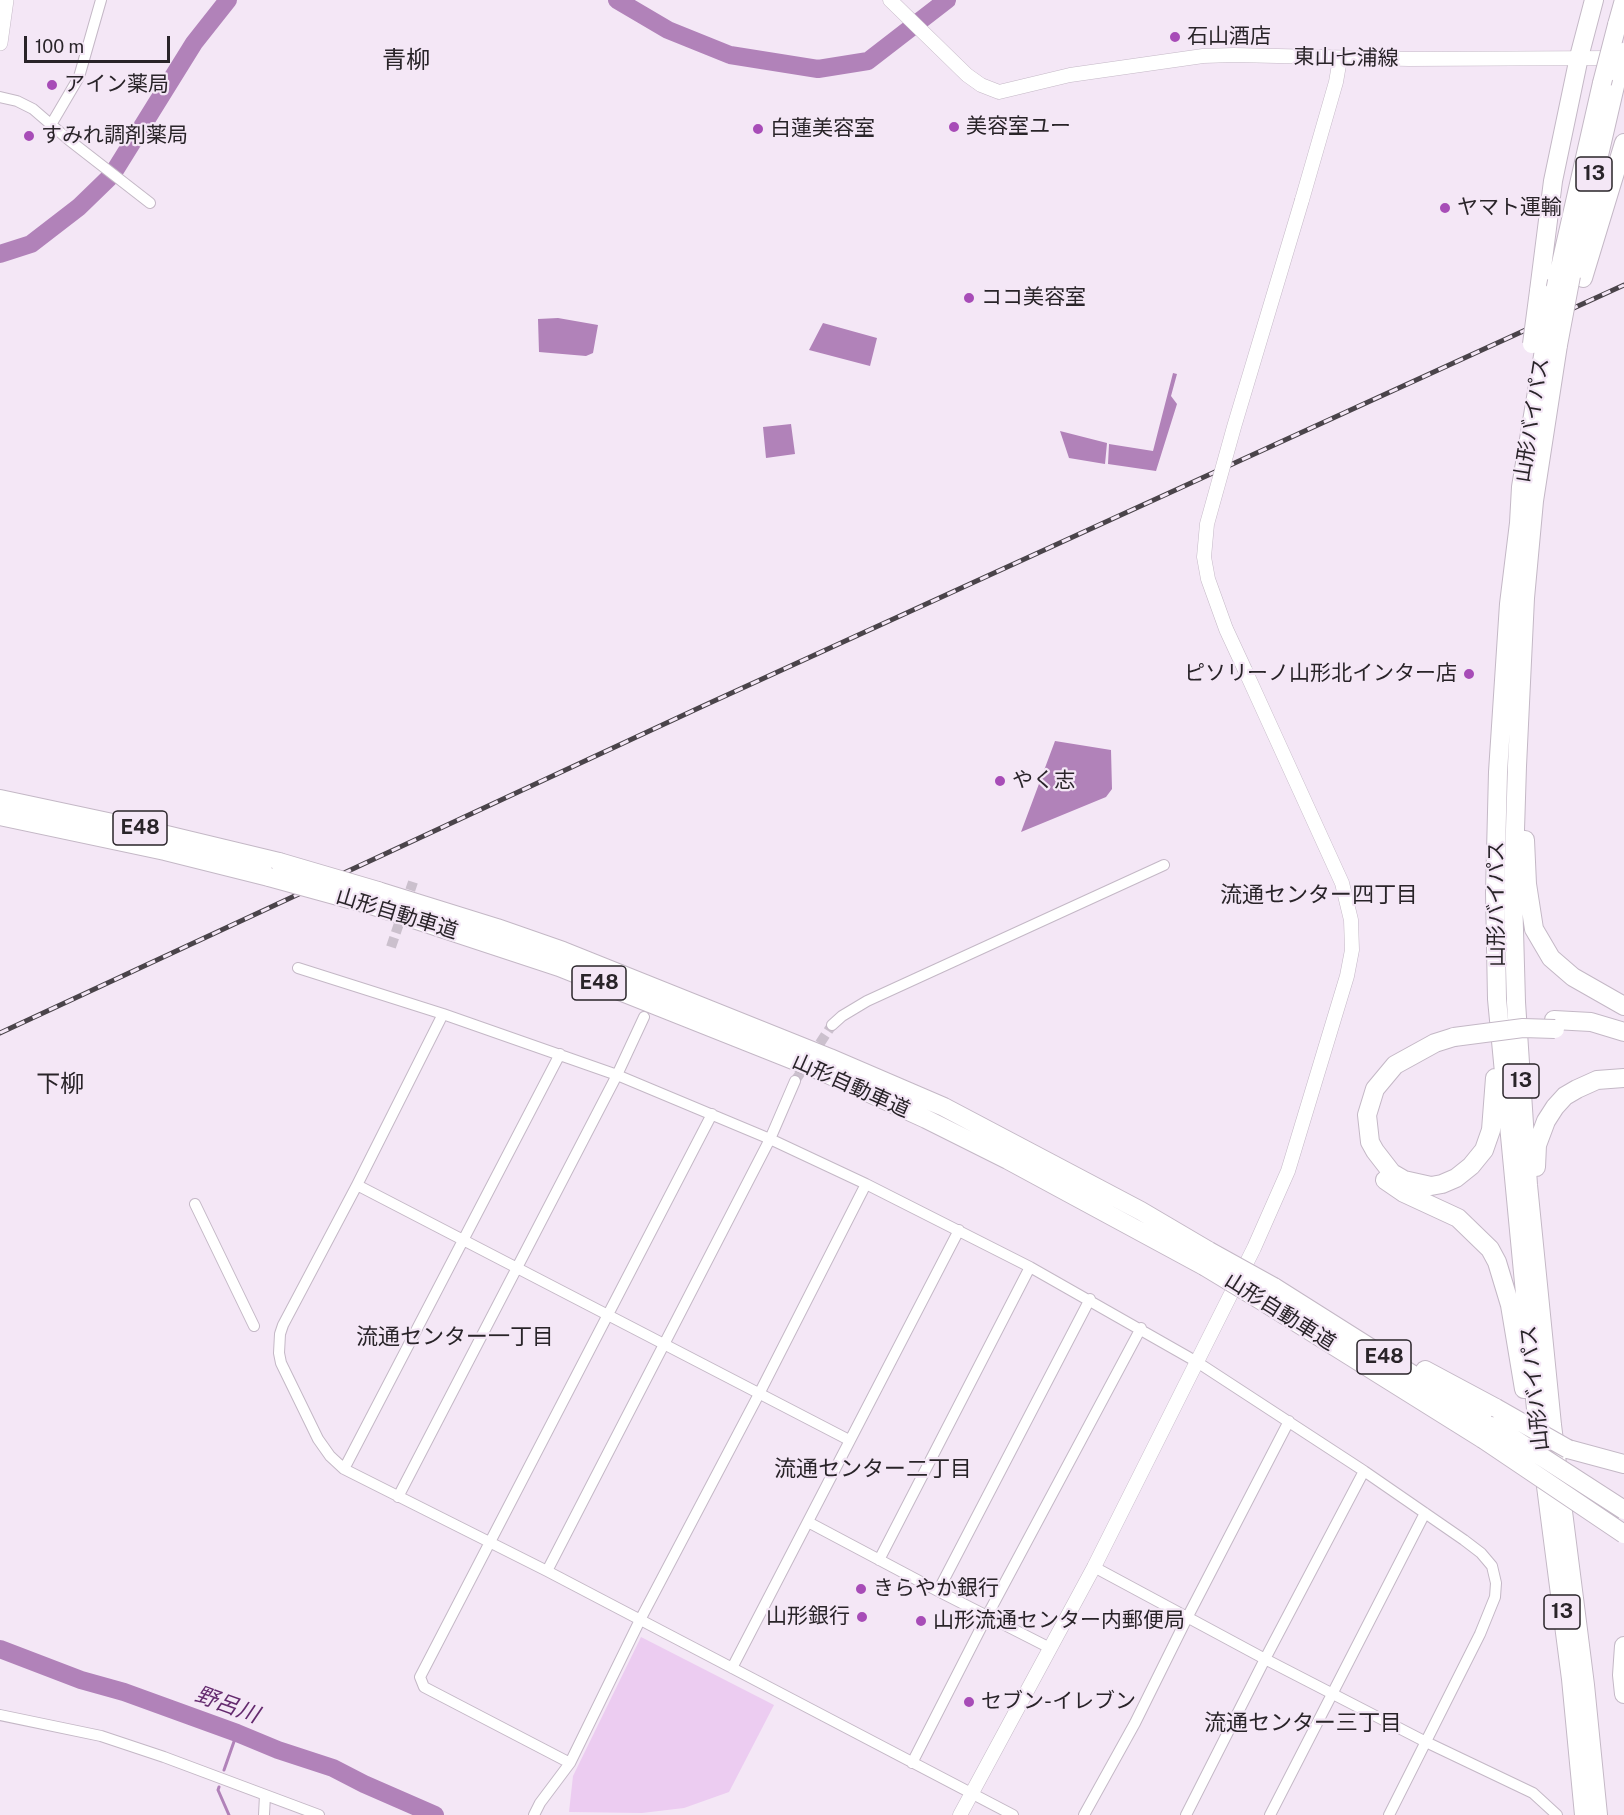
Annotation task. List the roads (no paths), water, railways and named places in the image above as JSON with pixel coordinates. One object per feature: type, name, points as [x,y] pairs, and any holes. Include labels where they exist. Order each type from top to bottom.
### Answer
[{"type":"highway","points":[[1551,344],[1539,291],[1553,181],[1579,57],[1594,0]]},
{"type":"highway","name":"山形バイパス","points":[[1570,278],[1602,83],[1624,0]]},
{"type":"highway","name":"山形バイパス","points":[[1584,1815],[1571,1679],[1536,1408],[1497,999],[1495,892],[1500,739],[1509,604],[1521,487],[1551,344],[1570,278],[1624,52]]},
{"type":"highway","points":[[1551,344],[1570,278],[1624,144]]},
{"type":"highway","name":"山形バイパス","points":[[1551,344],[1525,598],[1516,765],[1513,894],[1516,1002],[1528,1185],[1598,1815]]},
{"type":"highway","points":[[1525,598],[1528,657],[1524,820],[1527,884],[1534,929],[1551,958],[1573,977],[1624,1006]]},
{"type":"highway","name":"山形自動車道","points":[[0,799],[150,831],[274,870],[374,898],[497,928],[562,951],[830,1058],[944,1107],[1141,1211],[1207,1258],[1491,1424],[1624,1510]]},
{"type":"highway","name":"山形自動車道","points":[[0,816],[165,851],[274,870]]},
{"type":"highway","points":[[1453,1033],[1395,1065],[1375,1089],[1370,1101],[1367,1115],[1371,1142],[1392,1173],[1404,1180],[1431,1186],[1455,1178],[1471,1166],[1484,1150],[1491,1130],[1495,1085],[1488,951],[1495,892]]},
{"type":"highway","points":[[1536,1408],[1526,1394],[1521,1380],[1510,1305],[1497,1262],[1490,1249],[1458,1218],[1404,1193],[1383,1178],[1361,1149],[1357,1130],[1360,1091],[1380,1064],[1414,1041],[1453,1033],[1591,1022],[1624,1032]]},
{"type":"highway","points":[[1555,1024],[1608,1036],[1624,1043]]},
{"type":"highway","points":[[1550,1396],[1547,1301],[1536,1184],[1537,1145],[1546,1121],[1565,1096],[1597,1080],[1624,1078]]},
{"type":"highway","points":[[1491,1424],[1624,1464]]},
{"type":"highway","name":"山形自動車道","points":[[1491,1424],[1624,1534]]},
{"type":"highway","points":[[1624,1646],[1622,1675],[1624,1694]]},
{"type":"main road","points":[[0,43],[6,0]]},
{"type":"street","points":[[52,123],[79,77],[101,0]]},
{"type":"street","name":"東山七浦線","points":[[892,2],[967,75],[981,85],[999,92],[1070,75],[1203,56],[1340,59],[1579,57],[1621,66]]},
{"type":"street","points":[[962,1811],[1094,1567],[1231,1299],[1288,1171],[1347,976],[1352,950],[1351,920],[1342,883],[1226,629],[1208,579],[1204,557],[1207,524],[1336,82],[1340,59]]},
{"type":"street","points":[[0,97],[33,108],[69,140],[150,203]]},
{"type":"street","points":[[832,1025],[867,1001],[1164,865]]},
{"type":"street","points":[[298,968],[442,1014],[617,1075],[770,1139],[866,1184],[1030,1267],[1141,1328],[1289,1421],[1481,1553],[1492,1566],[1496,1583],[1490,1615],[1389,1815]]},
{"type":"street","points":[[442,1014],[357,1185],[283,1325],[279,1353],[281,1363],[318,1439],[330,1456],[344,1469],[547,1571],[1013,1815]]},
{"type":"street","points":[[398,1497],[617,1075],[644,1017]]},
{"type":"street","points":[[344,1469],[561,1054]]},
{"type":"street","points":[[547,1571],[770,1139],[795,1081]]},
{"type":"street","points":[[570,1762],[424,1687],[420,1677],[712,1114]]},
{"type":"street","points":[[534,1815],[570,1762],[640,1620],[866,1184]]},
{"type":"street","points":[[357,1185],[849,1440]]},
{"type":"street","points":[[195,1204],[254,1326]]},
{"type":"street","points":[[732,1668],[959,1230]]},
{"type":"street","points":[[879,1560],[1030,1267]]},
{"type":"street","points":[[938,1591],[1090,1299]]},
{"type":"street","points":[[912,1763],[987,1616],[1141,1328]]},
{"type":"street","points":[[1084,1815],[1135,1722],[1289,1421]]},
{"type":"street","points":[[1186,1815],[1364,1471]]},
{"type":"street","points":[[1270,1815],[1425,1513]]},
{"type":"street","points":[[808,1522],[1050,1648]]},
{"type":"street","points":[[1094,1567],[1426,1742],[1533,1793],[1557,1815]]},
{"type":"street","points":[[0,1715],[101,1736],[319,1815]]},
{"type":"street","points":[[264,1815],[265,1795]]},
{"type":"waterway","points":[[0,254],[31,244],[79,207],[112,175],[194,43],[228,0]]},
{"type":"waterway","points":[[617,0],[668,30],[730,55],[818,69],[868,61],[947,0]]},
{"type":"waterway","name":"野呂川","points":[[0,1649],[81,1680],[124,1692],[278,1750],[333,1768],[435,1815]]},
{"type":"waterway","points":[[224,1770],[237,1733]]},
{"type":"waterway","points":[[219,1787],[218,1790],[229,1815]]},
{"type":"tunnel","points":[[391,947],[413,882]]},
{"type":"tunnel","points":[[795,1081],[832,1025]]},
{"type":"railway","points":[[0,1033],[703,706],[1624,285]]},
{"type":"place","name":"石山酒店","points":[[1175,37]]},
{"type":"place","name":"アイン薬局","points":[[52,85]]},
{"type":"place","name":"美容室ユー","points":[[954,127]]},
{"type":"place","name":"白蓮美容室","points":[[758,129]]},
{"type":"place","name":"すみれ調剤薬局","points":[[29,136]]},
{"type":"place","name":"ヤマト運輸","points":[[1445,208]]},
{"type":"place","name":"ココ美容室","points":[[969,298]]},
{"type":"place","name":"ピソリーノ山形北インター店","points":[[1469,674]]},
{"type":"place","name":"やく志","points":[[1000,781]]},
{"type":"place","name":"きらやか銀行","points":[[861,1589]]},
{"type":"place","name":"山形銀行","points":[[862,1617]]},
{"type":"place","name":"山形流通センター内郵便局","points":[[921,1621]]},
{"type":"place","name":"セブン-イレブン","points":[[969,1702]]},
{"type":"district","name":"青柳","points":[[406,61]]},
{"type":"district","name":"流通センター四丁目","points":[[1319,895]]},
{"type":"district","name":"下柳","points":[[60,1085]]},
{"type":"district","name":"流通センター一丁目","points":[[455,1337]]},
{"type":"district","name":"流通センター二丁目","points":[[873,1469]]},
{"type":"district","name":"流通センター三丁目","points":[[1303,1723]]}]
